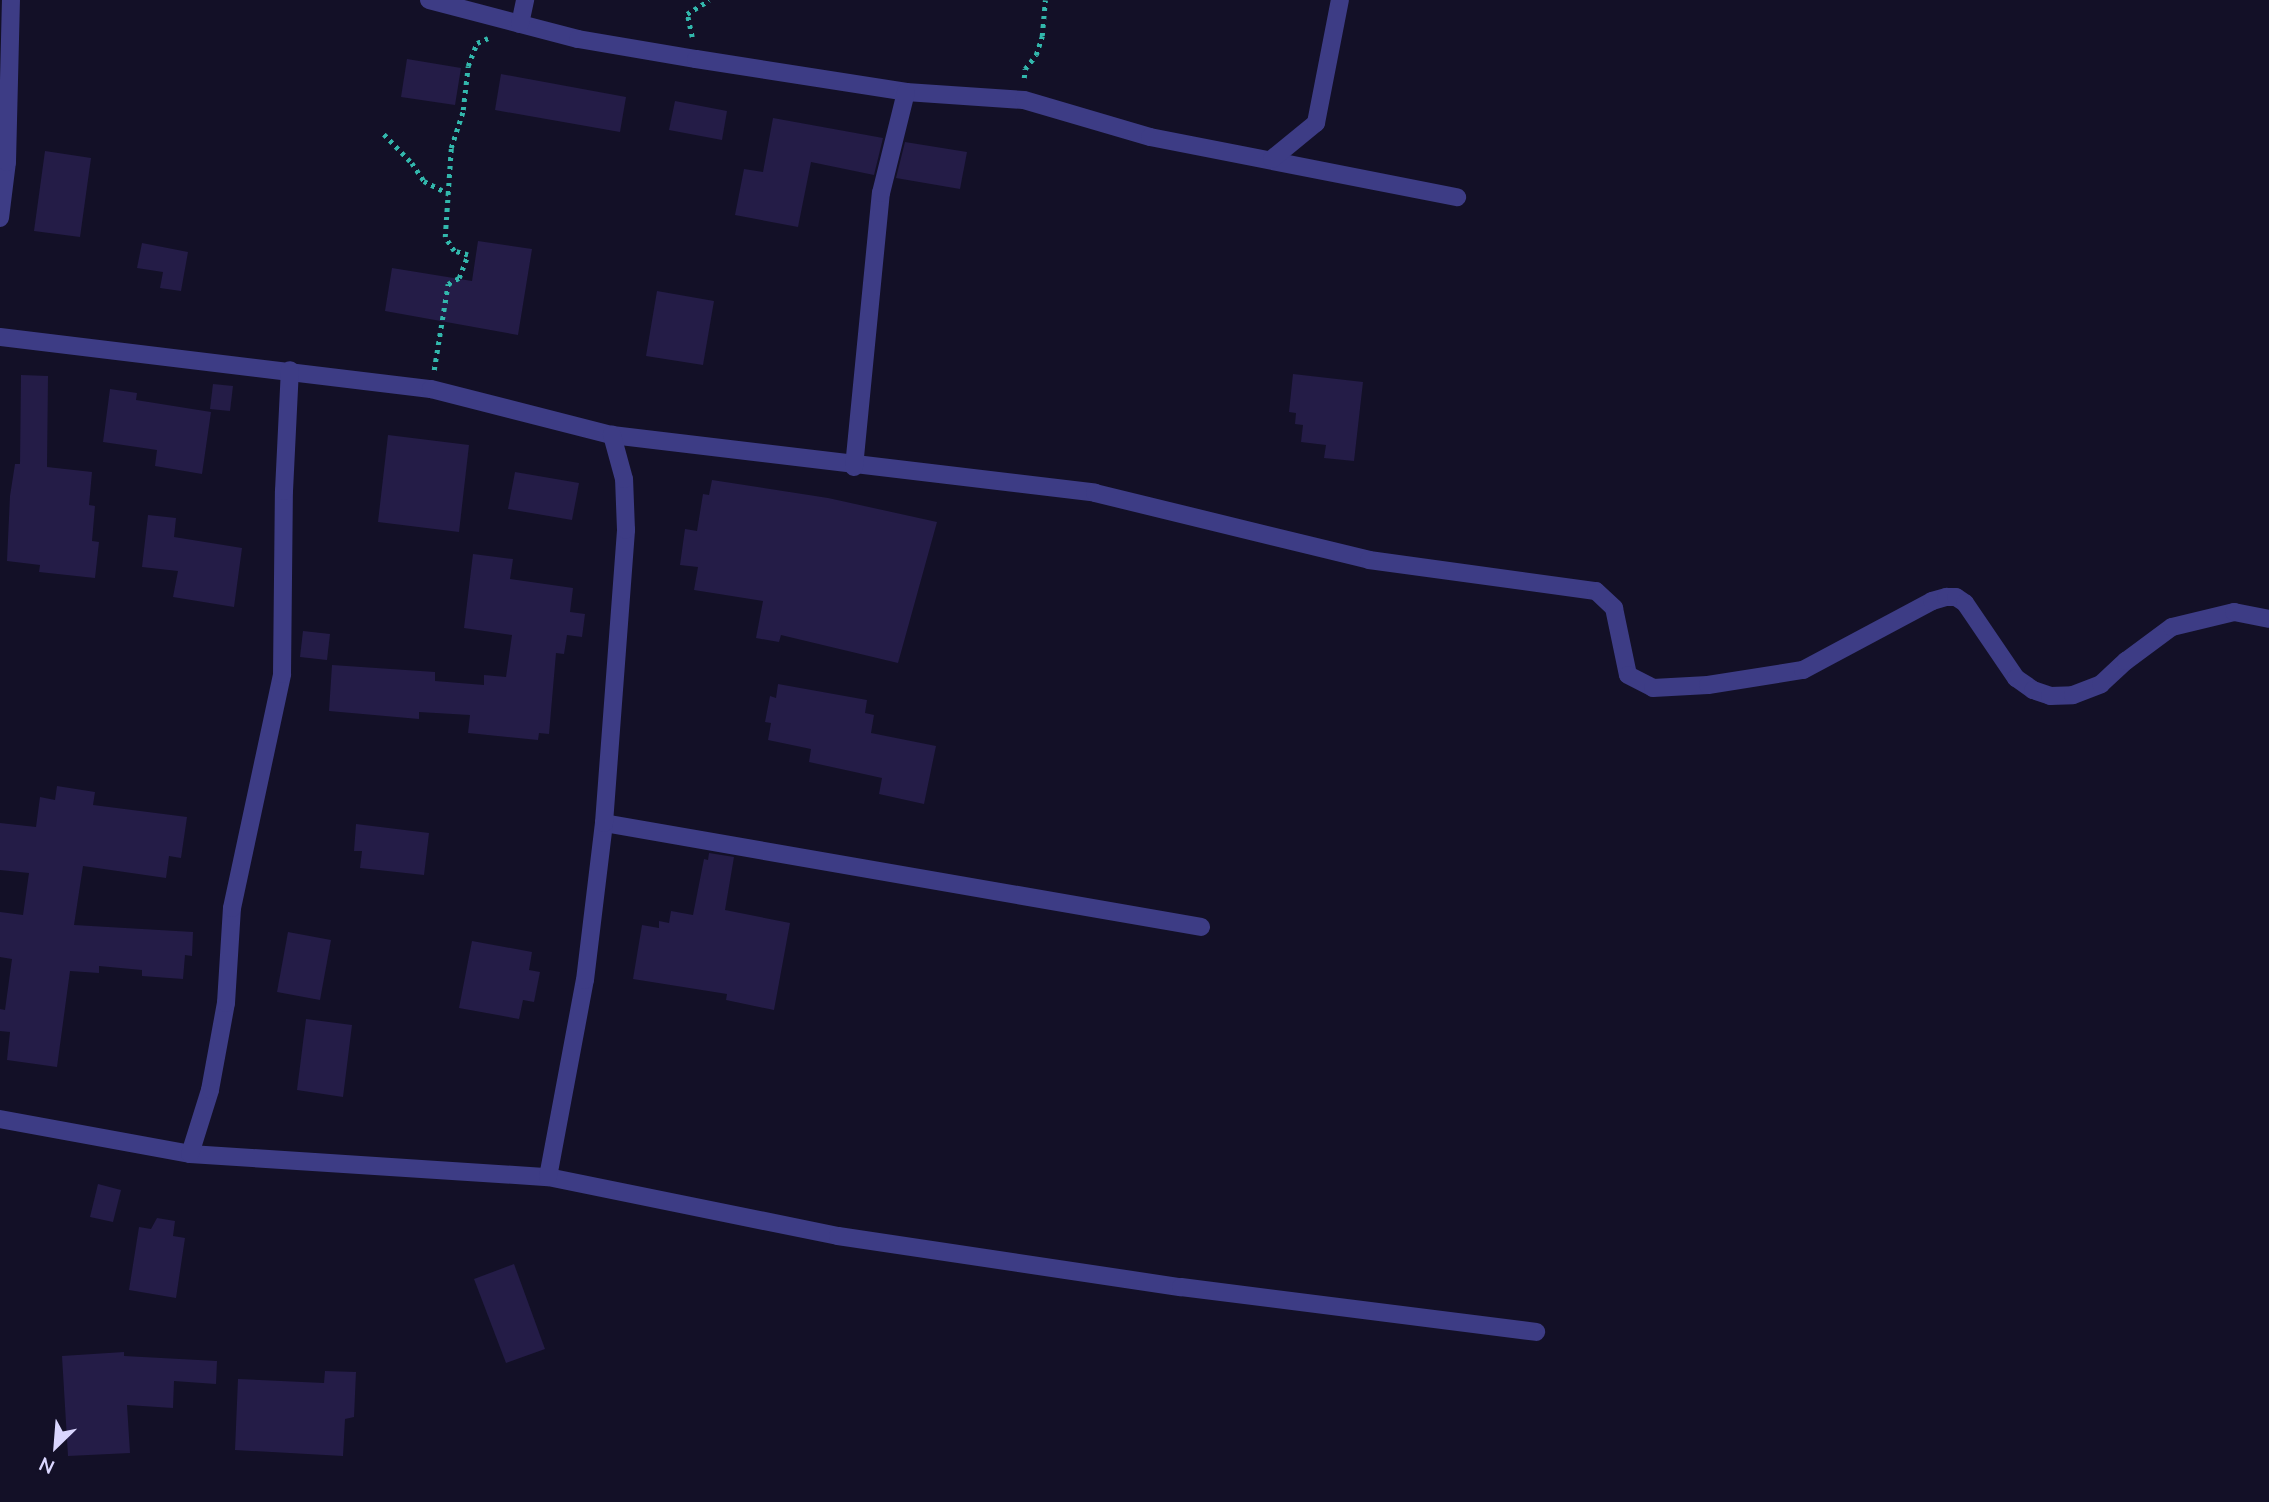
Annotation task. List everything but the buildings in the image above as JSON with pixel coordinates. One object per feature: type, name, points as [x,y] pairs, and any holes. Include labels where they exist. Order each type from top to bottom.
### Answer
[{"type":"street","points":[[0,218],[7,162],[11,0]]},
{"type":"street","points":[[429,0],[578,38],[696,59],[906,92],[1024,100],[1150,137],[1457,197]]},
{"type":"street","points":[[520,24],[525,0]]},
{"type":"street","points":[[1272,159],[1316,123],[1340,0]]},
{"type":"street","points":[[854,467],[881,193],[906,92]]},
{"type":"street","points":[[0,337],[431,388],[612,435],[854,467],[1095,494],[1369,560],[1596,591],[1614,608],[1628,675],[1653,688],[1708,685],[1803,670],[1932,601],[1946,597],[1956,597],[1965,603],[2016,678],[2033,690],[2050,696],[2073,695],[2101,684],[2126,660],[2172,627],[2234,612],[2269,619]]},
{"type":"street","points":[[190,1154],[210,1090],[226,1003],[232,908],[282,674],[284,491],[290,370]]},
{"type":"street","points":[[548,1177],[585,980],[604,822],[626,530],[624,479],[612,435]]},
{"type":"street","points":[[604,822],[1201,927]]},
{"type":"street","points":[[0,1119],[190,1154],[548,1177],[838,1236],[1181,1287],[1536,1332]]},
{"type":"path","points":[[696,59],[687,14],[709,0]]},
{"type":"path","points":[[1024,100],[1025,69],[1036,55],[1042,36],[1045,0]]},
{"type":"path","points":[[431,388],[448,284],[459,278],[468,255],[454,251],[445,237],[451,148],[463,110],[468,66],[477,43],[520,24]]},
{"type":"path","points":[[384,134],[412,163],[424,181],[449,194]]}]
